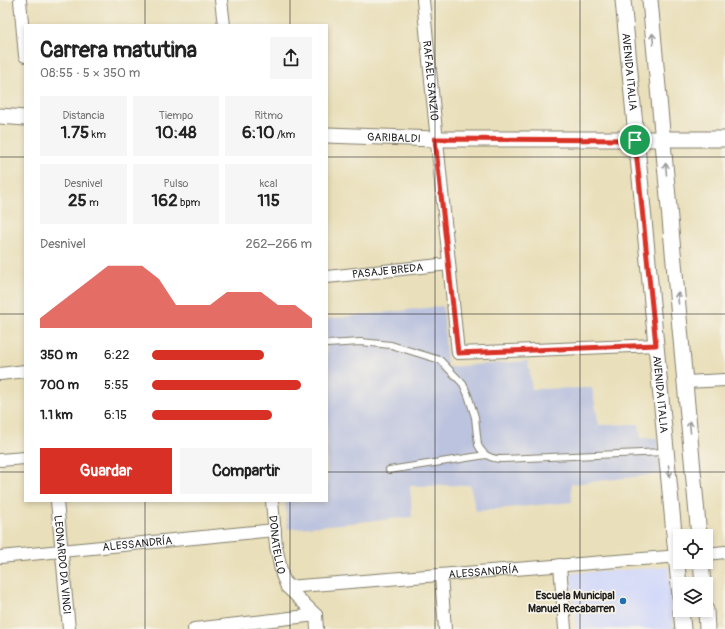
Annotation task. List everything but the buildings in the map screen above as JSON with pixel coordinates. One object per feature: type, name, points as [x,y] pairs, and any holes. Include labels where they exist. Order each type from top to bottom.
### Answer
[{"type":"street","points":[[20,0],[24,45]]},
{"type":"street","points":[[221,0],[224,24]]},
{"type":"street","name":"RAFAEL SANZIO","points":[[423,0],[435,139],[458,353],[656,345]]},
{"type":"street","name":"AVENIDA ITALIA","points":[[623,0],[635,140],[675,529]]},
{"type":"street","points":[[650,0],[698,529]]},
{"type":"street","points":[[0,116],[24,118]]},
{"type":"street","name":"GARIBALDI","points":[[328,135],[435,139],[725,139]]},
{"type":"street","name":"PASAJE BREDA","points":[[328,277],[449,264]]},
{"type":"street","points":[[0,374],[24,371]]},
{"type":"street","points":[[686,382],[725,380]]},
{"type":"street","points":[[0,460],[24,458]]},
{"type":"street","name":"LEONARDO DA VINCI","points":[[56,502],[69,629]]},
{"type":"street","name":"DONATELLO","points":[[272,502],[278,562],[287,587]]},
{"type":"street","name":"ALESSANDRÍA","points":[[0,557],[275,530]]},
{"type":"street","points":[[713,553],[725,552]]},
{"type":"street","name":"ALESSANDRÍA","points":[[287,587],[673,556]]},
{"type":"street","points":[[560,565],[565,629]]},
{"type":"street","points":[[440,575],[445,629]]},
{"type":"street","points":[[287,587],[316,616],[317,629]]},
{"type":"street","points":[[194,629],[316,616]]},
{"type":"street","points":[[682,617],[683,629]]},
{"type":"street","points":[[706,617],[707,629]]},
{"type":"lane","points":[[328,344],[361,342],[391,345],[440,360],[463,384],[475,417],[478,445],[490,458],[502,459],[667,452]]},
{"type":"lane","points":[[389,470],[486,455]]},
{"type":"shaded area","points":[[443,306],[447,367],[528,361],[532,389],[592,388],[599,425],[639,424],[641,438],[657,438],[661,474],[571,484],[572,502],[476,511],[470,485],[410,486],[412,517],[288,529],[285,502],[328,502],[328,319]]},
{"type":"shaded area","name":"Escuela Municipal Manuel Recabarren","points":[[669,567],[674,629],[576,629],[571,573]]},
{"type":"place","name":"Escuela Municipal Manuel Recabarren","points":[[623,601]]},
{"type":"route","points":[[435,139],[635,140],[656,345],[458,353],[435,139]]}]
